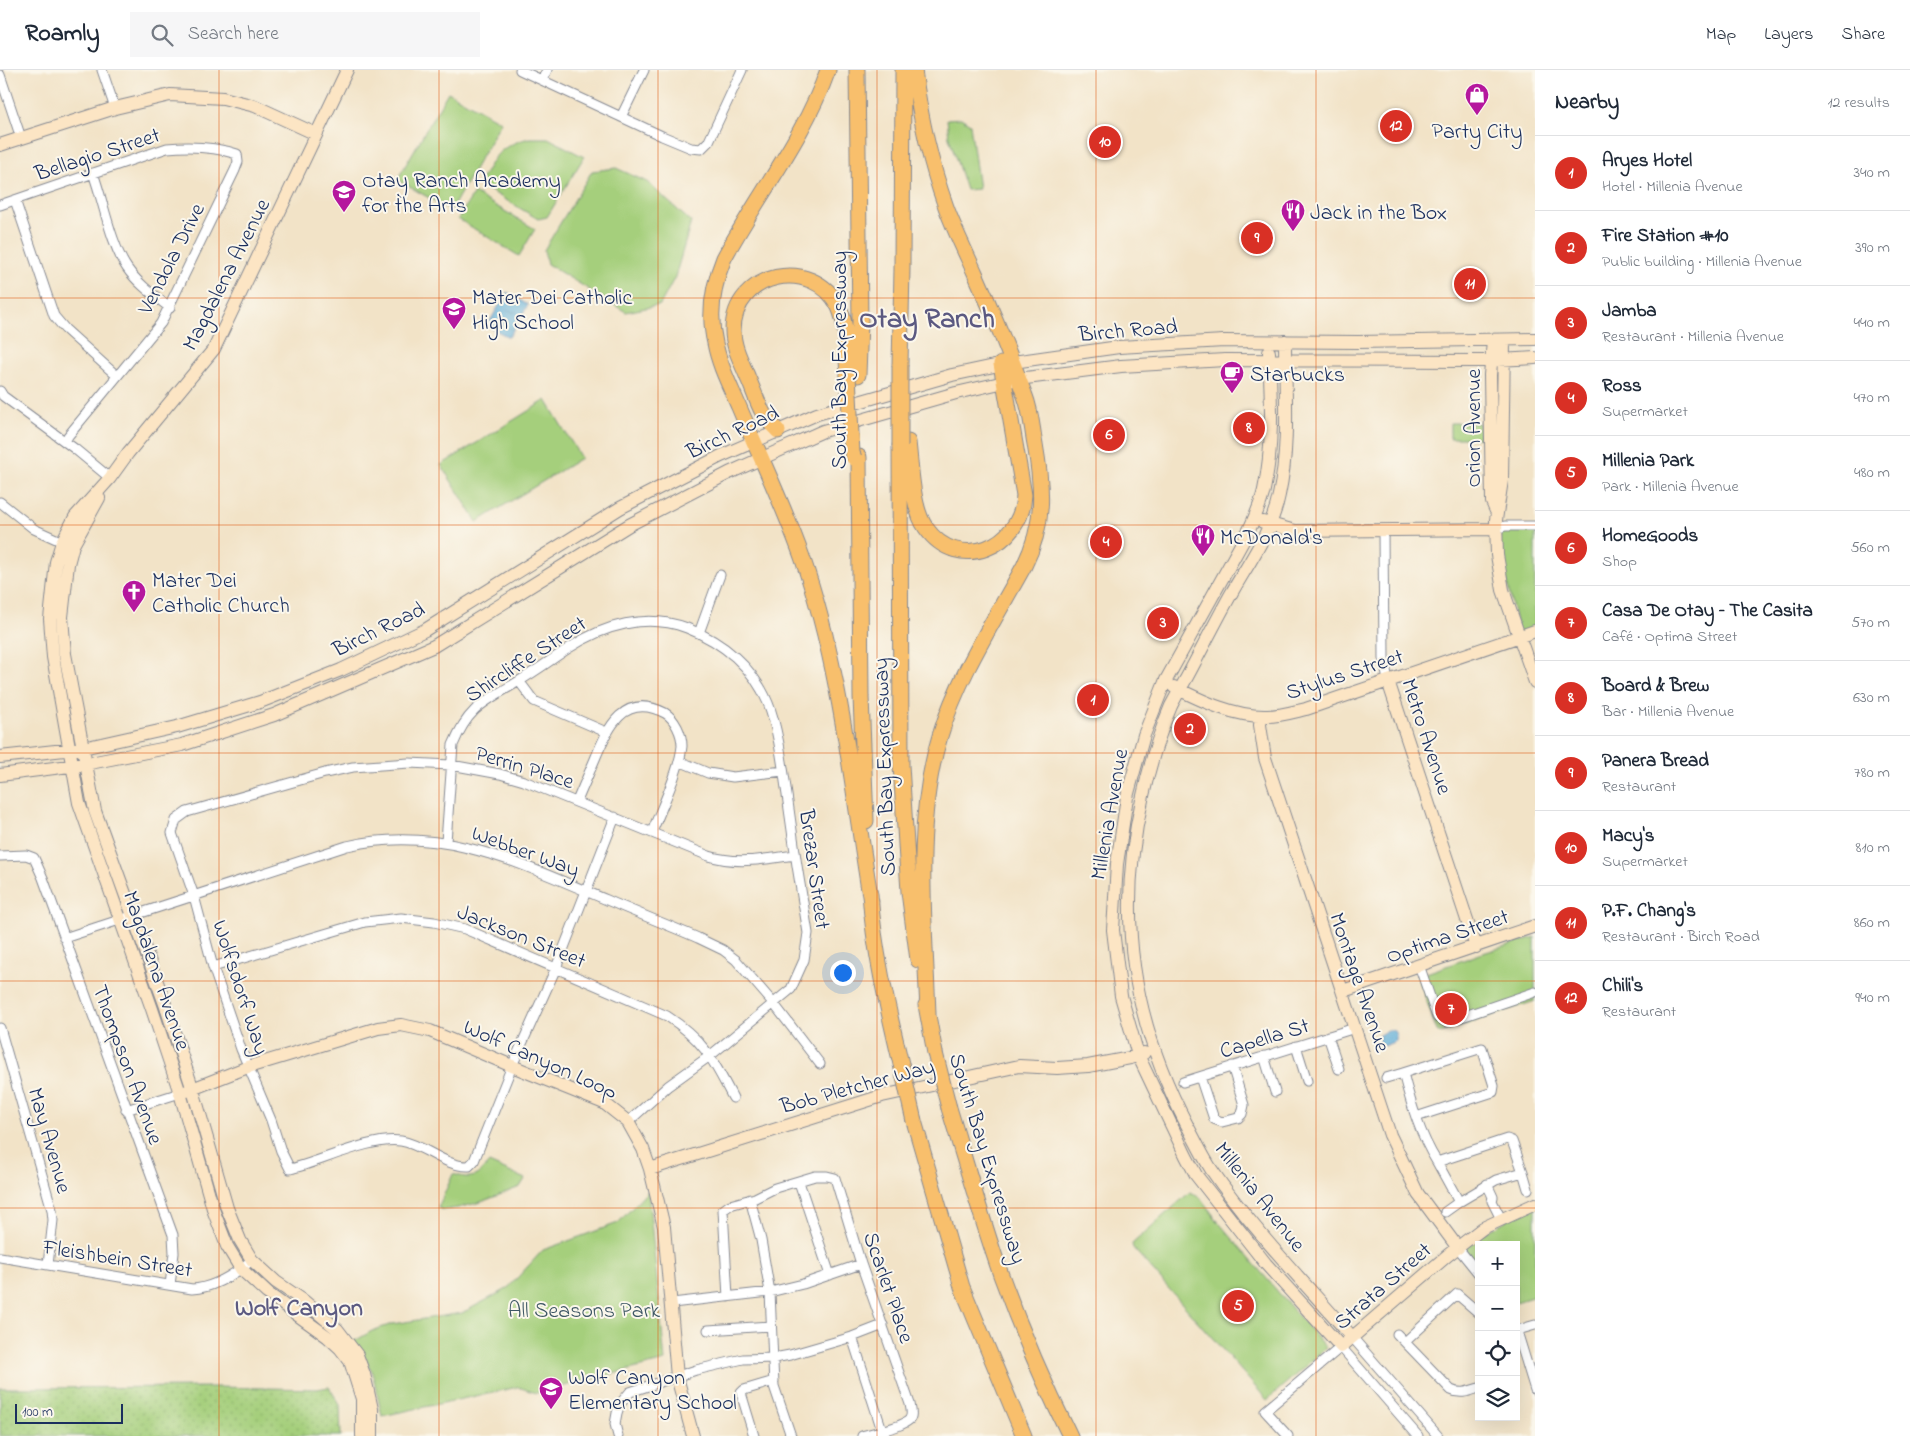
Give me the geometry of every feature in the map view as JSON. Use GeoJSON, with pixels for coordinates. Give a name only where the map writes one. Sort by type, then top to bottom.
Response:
{"type":"FeatureCollection","features":[{"type":"Feature","properties":{"kind":"highway"},"geometry":{"type":"LineString","coordinates":[[828,70],[803,127],[724,258],[715,286],[712,316],[717,352],[753,441],[794,534],[824,629],[839,700],[871,902]]}},
{"type":"Feature","properties":{"kind":"highway","name":"South Bay Expressway"},"geometry":{"type":"LineString","coordinates":[[856,70],[860,322],[853,375],[852,453],[857,458],[859,473],[862,697],[871,902],[885,990],[914,1121],[962,1287],[1024,1436]]}},
{"type":"Feature","properties":{"kind":"highway","name":"South Bay Expressway"},"geometry":{"type":"LineString","coordinates":[[902,70],[900,368],[904,444],[900,732],[902,797],[912,916],[935,1053],[949,1108],[1011,1302],[1034,1360],[1070,1436]]}},
{"type":"Feature","properties":{"kind":"highway"},"geometry":{"type":"LineString","coordinates":[[904,444],[917,510],[922,522],[930,533],[945,545],[962,551],[981,550],[998,543],[1016,525],[1024,502],[1011,381],[1007,363],[939,188],[923,129],[914,70]]}},
{"type":"Feature","properties":{"kind":"highway"},"geometry":{"type":"LineString","coordinates":[[778,431],[764,415],[734,342],[734,325],[737,312],[746,295],[755,286],[773,278],[792,276],[811,280],[828,292],[839,308],[843,320],[853,375]]}},
{"type":"Feature","properties":{"kind":"highway"},"geometry":{"type":"LineString","coordinates":[[928,1014],[923,868],[926,804],[935,753],[945,720],[958,688],[1029,557],[1040,516],[1042,494],[1028,407],[1011,381]]}},
{"type":"Feature","properties":{"kind":"street"},"geometry":{"type":"LineString","coordinates":[[102,70],[115,108]]}},
{"type":"Feature","properties":{"kind":"street","name":"Magdalena Avenue"},"geometry":{"type":"LineString","coordinates":[[347,70],[214,349],[128,453],[110,478],[75,517],[68,544],[62,617],[79,765],[165,1004],[193,1090],[227,1208],[240,1240],[252,1260],[276,1282],[304,1301],[337,1329],[357,1355],[364,1374],[370,1403],[372,1436]]}},
{"type":"Feature","properties":{"kind":"street"},"geometry":{"type":"LineString","coordinates":[[520,70],[691,148],[701,149],[709,141],[742,70]]}},
{"type":"Feature","properties":{"kind":"street"},"geometry":{"type":"LineString","coordinates":[[542,80],[547,70]]}},
{"type":"Feature","properties":{"kind":"street"},"geometry":{"type":"LineString","coordinates":[[621,117],[644,70]]}},
{"type":"Feature","properties":{"kind":"street"},"geometry":{"type":"LineString","coordinates":[[0,75],[21,138]]}},
{"type":"Feature","properties":{"kind":"street"},"geometry":{"type":"LineString","coordinates":[[0,145],[115,108],[170,95],[223,98],[255,106],[316,134]]}},
{"type":"Feature","properties":{"kind":"street","name":"Bellagio Street"},"geometry":{"type":"LineString","coordinates":[[0,205],[167,148],[186,146],[237,154]]}},
{"type":"Feature","properties":{"kind":"street","name":"Vendola Drive"},"geometry":{"type":"LineString","coordinates":[[65,442],[161,323],[170,308],[235,170],[238,162],[237,154]]}},
{"type":"Feature","properties":{"kind":"street"},"geometry":{"type":"LineString","coordinates":[[93,173],[118,251],[127,268],[139,282],[170,308]]}},
{"type":"Feature","properties":{"kind":"street"},"geometry":{"type":"LineString","coordinates":[[15,200],[54,316],[65,329],[117,376]]}},
{"type":"Feature","properties":{"kind":"street","name":"Birch Road"},"geometry":{"type":"LineString","coordinates":[[0,757],[76,749],[177,727],[250,705],[358,662],[425,630],[620,508],[721,456],[817,414],[952,375],[1007,363],[1119,347],[1224,341],[1498,341],[1535,339]]}},
{"type":"Feature","properties":{"kind":"street","name":"Millenia Avenue"},"geometry":{"type":"LineString","coordinates":[[1268,341],[1272,411],[1270,450],[1264,491],[1254,519],[1165,682],[1144,735],[1127,797],[1115,882],[1113,930],[1121,996],[1138,1055],[1196,1175],[1266,1264],[1418,1436]]}},
{"type":"Feature","properties":{"kind":"street","name":"Orion Avenue"},"geometry":{"type":"LineString","coordinates":[[1498,341],[1497,360],[1502,480],[1497,514],[1497,555],[1502,585],[1535,682]]}},
{"type":"Feature","properties":{"kind":"street","name":"Millenia Avenue"},"geometry":{"type":"LineString","coordinates":[[1285,342],[1285,454],[1279,497],[1270,524],[1164,722],[1153,755],[1138,820],[1130,883],[1129,922],[1133,964],[1153,1049],[1174,1101],[1209,1166],[1253,1224],[1438,1436]]}},
{"type":"Feature","properties":{"kind":"street","name":"Birch Road"},"geometry":{"type":"LineString","coordinates":[[0,775],[79,765],[182,745],[274,715],[434,646],[630,525],[729,473],[823,431],[956,393],[1011,381],[1121,366],[1225,360],[1497,360],[1535,358]]}},
{"type":"Feature","properties":{"kind":"street"},"geometry":{"type":"LineString","coordinates":[[0,391],[110,478]]}},
{"type":"Feature","properties":{"kind":"street"},"geometry":{"type":"LineString","coordinates":[[0,502],[34,528],[68,544]]}},
{"type":"Feature","properties":{"kind":"street"},"geometry":{"type":"LineString","coordinates":[[1254,519],[1295,531],[1496,529],[1505,526],[1535,526]]}},
{"type":"Feature","properties":{"kind":"street","name":"Metro Avenue"},"geometry":{"type":"LineString","coordinates":[[1383,531],[1384,659],[1388,681],[1476,947]]}},
{"type":"Feature","properties":{"kind":"street"},"geometry":{"type":"LineString","coordinates":[[699,633],[720,575]]}},
{"type":"Feature","properties":{"kind":"street","name":"Shircliffe Street"},"geometry":{"type":"LineString","coordinates":[[446,842],[454,745],[468,717],[490,697],[584,638],[610,627],[640,622],[663,622],[699,633]]}},
{"type":"Feature","properties":{"kind":"street","name":"Stylus Street"},"geometry":{"type":"LineString","coordinates":[[1165,682],[1212,706],[1261,716],[1277,715],[1306,709],[1535,631]]}},
{"type":"Feature","properties":{"kind":"street","name":"Brezar Street"},"geometry":{"type":"LineString","coordinates":[[628,1122],[668,1086],[711,1055],[791,989],[804,960],[808,933],[783,771],[769,705],[751,673],[731,653],[699,633]]}},
{"type":"Feature","properties":{"kind":"street"},"geometry":{"type":"LineString","coordinates":[[518,681],[534,701],[606,732]]}},
{"type":"Feature","properties":{"kind":"street"},"geometry":{"type":"LineString","coordinates":[[577,801],[606,732],[626,710],[643,706],[654,708],[668,715],[681,735],[682,746],[679,762],[652,832]]}},
{"type":"Feature","properties":{"kind":"street","name":"Montage Avenue"},"geometry":{"type":"LineString","coordinates":[[1261,716],[1260,725],[1265,758],[1390,1135],[1418,1194],[1458,1248]]}},
{"type":"Feature","properties":{"kind":"street"},"geometry":{"type":"LineString","coordinates":[[679,762],[708,773],[733,777],[783,771]]}},
{"type":"Feature","properties":{"kind":"street","name":"Perrin Place"},"geometry":{"type":"LineString","coordinates":[[180,817],[186,812],[325,772],[352,767],[409,763],[452,765],[500,774],[577,801],[709,856],[723,860],[745,862],[795,855]]}},
{"type":"Feature","properties":{"kind":"street","name":"Magdalena Avenue"},"geometry":{"type":"LineString","coordinates":[[79,765],[79,803],[152,1009],[180,1094],[214,1212],[227,1246],[241,1269],[267,1293],[328,1337],[350,1361],[362,1399],[362,1436]]}},
{"type":"Feature","properties":{"kind":"street","name":"Wolfsdorf Way"},"geometry":{"type":"LineString","coordinates":[[180,817],[176,820],[172,832],[194,896],[214,967],[248,1067],[271,1120],[281,1151],[290,1168],[381,1140],[400,1140],[422,1147],[458,1166],[468,1166],[474,1161],[512,1066]]}},
{"type":"Feature","properties":{"kind":"street"},"geometry":{"type":"LineString","coordinates":[[512,1066],[556,968],[615,818]]}},
{"type":"Feature","properties":{"kind":"street","name":"Webber Way"},"geometry":{"type":"LineString","coordinates":[[64,938],[360,844],[410,841],[446,842],[495,854],[723,950],[736,960],[774,1004],[820,1064]]}},
{"type":"Feature","properties":{"kind":"street","name":"Thompson Avenue"},"geometry":{"type":"LineString","coordinates":[[0,856],[26,855],[34,858],[173,1235],[174,1254],[170,1285]]}},
{"type":"Feature","properties":{"kind":"street"},"geometry":{"type":"LineString","coordinates":[[1115,882],[1130,883]]}},
{"type":"Feature","properties":{"kind":"street","name":"Jackson Street"},"geometry":{"type":"LineString","coordinates":[[214,967],[365,922],[401,918],[456,926],[667,1016],[692,1034],[711,1055],[734,1098]]}},
{"type":"Feature","properties":{"kind":"street","name":"Optima Street"},"geometry":{"type":"LineString","coordinates":[[1343,990],[1534,930]]}},
{"type":"Feature","properties":{"kind":"street"},"geometry":{"type":"LineString","coordinates":[[1419,966],[1437,1017],[1447,1022],[1535,992]]}},
{"type":"Feature","properties":{"kind":"street","name":"Wolf Canyon Loop"},"geometry":{"type":"LineString","coordinates":[[126,1110],[193,1090],[248,1067],[378,1028],[401,1026],[430,1031],[604,1103],[628,1122],[643,1148],[650,1169],[664,1227],[677,1377],[693,1436]]}},
{"type":"Feature","properties":{"kind":"street","name":"May Avenue"},"geometry":{"type":"LineString","coordinates":[[0,1028],[3,1051],[52,1210],[53,1220],[48,1265]]}},
{"type":"Feature","properties":{"kind":"street","name":"Capella St"},"geometry":{"type":"LineString","coordinates":[[1183,1082],[1355,1028]]}},
{"type":"Feature","properties":{"kind":"street"},"geometry":{"type":"LineString","coordinates":[[1328,1036],[1339,1069]]}},
{"type":"Feature","properties":{"kind":"street"},"geometry":{"type":"LineString","coordinates":[[1296,1046],[1307,1081]]}},
{"type":"Feature","properties":{"kind":"street"},"geometry":{"type":"LineString","coordinates":[[1386,1078],[1482,1048],[1494,1086],[1493,1092],[1416,1117]]}},
{"type":"Feature","properties":{"kind":"street","name":"Bob Pletcher Way"},"geometry":{"type":"LineString","coordinates":[[650,1169],[889,1094],[1019,1066],[1057,1068],[1088,1066],[1138,1055],[1153,1049]]}},
{"type":"Feature","properties":{"kind":"street"},"geometry":{"type":"LineString","coordinates":[[1264,1056],[1275,1092]]}},
{"type":"Feature","properties":{"kind":"street"},"geometry":{"type":"LineString","coordinates":[[1200,1077],[1214,1118],[1221,1122],[1231,1120],[1240,1116],[1244,1108],[1232,1066]]}},
{"type":"Feature","properties":{"kind":"street"},"geometry":{"type":"LineString","coordinates":[[1403,1073],[1424,1140],[1460,1202]]}},
{"type":"Feature","properties":{"kind":"street"},"geometry":{"type":"LineString","coordinates":[[1437,1162],[1507,1139],[1512,1141],[1528,1189]]}},
{"type":"Feature","properties":{"kind":"street"},"geometry":{"type":"LineString","coordinates":[[1196,1175],[1209,1166]]}},
{"type":"Feature","properties":{"kind":"street"},"geometry":{"type":"LineString","coordinates":[[1445,1212],[1487,1184],[1523,1172]]}},
{"type":"Feature","properties":{"kind":"street","name":"Scarlet Place"},"geometry":{"type":"LineString","coordinates":[[728,1297],[723,1210],[730,1205],[775,1188],[815,1176],[835,1178],[912,1414],[909,1420],[902,1424],[862,1436]]}},
{"type":"Feature","properties":{"kind":"street"},"geometry":{"type":"LineString","coordinates":[[799,1182],[830,1276]]}},
{"type":"Feature","properties":{"kind":"street"},"geometry":{"type":"LineString","coordinates":[[1487,1184],[1493,1197],[1492,1201],[1504,1218]]}},
{"type":"Feature","properties":{"kind":"street"},"geometry":{"type":"LineString","coordinates":[[750,1199],[761,1240],[770,1292],[774,1380],[791,1436]]}},
{"type":"Feature","properties":{"kind":"street","name":"Strata Street"},"geometry":{"type":"LineString","coordinates":[[1288,1436],[1265,1410],[1483,1228],[1535,1204]]}},
{"type":"Feature","properties":{"kind":"street"},"geometry":{"type":"LineString","coordinates":[[1458,1248],[1475,1269]]}},
{"type":"Feature","properties":{"kind":"street","name":"Fleishbein Street"},"geometry":{"type":"LineString","coordinates":[[0,1257],[170,1285],[201,1288],[218,1282],[241,1269],[252,1260]]}},
{"type":"Feature","properties":{"kind":"street"},"geometry":{"type":"LineString","coordinates":[[672,1303],[770,1292],[830,1276],[862,1264]]}},
{"type":"Feature","properties":{"kind":"street"},"geometry":{"type":"LineString","coordinates":[[1405,1342],[1457,1294],[1475,1310]]}},
{"type":"Feature","properties":{"kind":"street"},"geometry":{"type":"LineString","coordinates":[[618,1436],[615,1424],[620,1404],[630,1392],[743,1359],[774,1358],[790,1355],[852,1337],[883,1325]]}},
{"type":"Feature","properties":{"kind":"street"},"geometry":{"type":"LineString","coordinates":[[1520,1328],[1535,1325]]}},
{"type":"Feature","properties":{"kind":"street"},"geometry":{"type":"LineString","coordinates":[[708,1330],[771,1326]]}},
{"type":"Feature","properties":{"kind":"street"},"geometry":{"type":"LineString","coordinates":[[1518,1331],[1535,1390]]}},
{"type":"Feature","properties":{"kind":"street"},"geometry":{"type":"LineString","coordinates":[[1397,1334],[1451,1390],[1463,1393],[1475,1389]]}},
{"type":"Feature","properties":{"kind":"street"},"geometry":{"type":"LineString","coordinates":[[852,1337],[882,1430]]}},
{"type":"Feature","properties":{"kind":"street"},"geometry":{"type":"LineString","coordinates":[[754,1436],[741,1393],[744,1390],[774,1380]]}},
{"type":"Feature","properties":{"kind":"green space"},"geometry":{"type":"Polygon","coordinates":[[[448,92],[501,122],[451,210],[397,180],[448,92]]]}},
{"type":"Feature","properties":{"kind":"green space"},"geometry":{"type":"Polygon","coordinates":[[[961,118],[970,124],[979,189],[966,190],[949,137],[947,119],[961,118]]]}},
{"type":"Feature","properties":{"kind":"green space"},"geometry":{"type":"Polygon","coordinates":[[[529,138],[548,138],[584,157],[547,217],[538,219],[479,184],[493,160],[503,149],[518,141],[529,138]]]}},
{"type":"Feature","properties":{"kind":"green space"},"geometry":{"type":"Polygon","coordinates":[[[616,168],[647,182],[691,222],[675,277],[660,305],[626,312],[547,264],[544,250],[592,171],[616,168]]]}},
{"type":"Feature","properties":{"kind":"green space"},"geometry":{"type":"Polygon","coordinates":[[[474,193],[535,229],[519,256],[458,219],[474,193]]]}},
{"type":"Feature","properties":{"kind":"green space"},"geometry":{"type":"Polygon","coordinates":[[[546,400],[581,458],[477,522],[441,465],[546,400]]]}},
{"type":"Feature","properties":{"kind":"green space"},"geometry":{"type":"Polygon","coordinates":[[[1450,423],[1479,423],[1480,438],[1450,438],[1450,423]]]}},
{"type":"Feature","properties":{"kind":"green space"},"geometry":{"type":"Polygon","coordinates":[[[1505,526],[1535,529],[1535,631],[1519,636],[1497,538],[1505,526]]]}},
{"type":"Feature","properties":{"kind":"green space"},"geometry":{"type":"Polygon","coordinates":[[[1535,937],[1535,1001],[1440,1033],[1437,1031],[1418,976],[1535,937]]]}},
{"type":"Feature","properties":{"kind":"green space"},"geometry":{"type":"Polygon","coordinates":[[[489,1163],[525,1179],[520,1187],[481,1202],[444,1210],[438,1208],[453,1174],[465,1177],[477,1175],[489,1163]]]}},
{"type":"Feature","properties":{"kind":"green space","name":"All Seasons Park"},"geometry":{"type":"Polygon","coordinates":[[[648,1191],[665,1361],[536,1393],[518,1387],[382,1416],[372,1371],[353,1342],[372,1331],[392,1324],[462,1313],[507,1289],[543,1250],[618,1223],[648,1191]]]}},
{"type":"Feature","properties":{"kind":"green space"},"geometry":{"type":"Polygon","coordinates":[[[1190,1192],[1199,1196],[1220,1224],[1326,1348],[1267,1400],[1133,1248],[1132,1244],[1190,1192]]]}},
{"type":"Feature","properties":{"kind":"green space"},"geometry":{"type":"Polygon","coordinates":[[[1535,1204],[1535,1296],[1520,1301],[1520,1241],[1475,1241],[1475,1269],[1458,1248],[1535,1204]]]}},
{"type":"Feature","properties":{"kind":"green space"},"geometry":{"type":"Polygon","coordinates":[[[216,1387],[317,1389],[329,1387],[340,1405],[341,1436],[0,1436],[0,1388],[216,1387]]]}},
{"type":"Feature","properties":{"kind":"water"},"geometry":{"type":"Polygon","coordinates":[[[507,292],[528,305],[509,337],[487,326],[507,292]]]}},
{"type":"Feature","properties":{"kind":"water"},"geometry":{"type":"Polygon","coordinates":[[[1388,1030],[1393,1030],[1396,1034],[1396,1041],[1384,1046],[1379,1043],[1379,1035],[1388,1030]]]}},
{"type":"Feature","properties":{"kind":"place","name":"Party City"},"geometry":{"type":"Point","coordinates":[1477,116]}},
{"type":"Feature","properties":{"kind":"place","name":"Chili's"},"geometry":{"type":"Point","coordinates":[1396,126]}},
{"type":"Feature","properties":{"kind":"place","name":"Macy's"},"geometry":{"type":"Point","coordinates":[1105,142]}},
{"type":"Feature","properties":{"kind":"place","name":"Otay Ranch Academy for the Arts"},"geometry":{"type":"Point","coordinates":[344,213]}},
{"type":"Feature","properties":{"kind":"place","name":"Jack in the Box"},"geometry":{"type":"Point","coordinates":[1293,232]}},
{"type":"Feature","properties":{"kind":"place","name":"Panera Bread"},"geometry":{"type":"Point","coordinates":[1257,238]}},
{"type":"Feature","properties":{"kind":"place","name":"P.F. Chang's"},"geometry":{"type":"Point","coordinates":[1470,284]}},
{"type":"Feature","properties":{"kind":"place","name":"Mater Dei Catholic High School"},"geometry":{"type":"Point","coordinates":[454,330]}},
{"type":"Feature","properties":{"kind":"place","name":"Starbucks"},"geometry":{"type":"Point","coordinates":[1232,394]}},
{"type":"Feature","properties":{"kind":"place","name":"Board & Brew"},"geometry":{"type":"Point","coordinates":[1249,428]}},
{"type":"Feature","properties":{"kind":"place","name":"HomeGoods"},"geometry":{"type":"Point","coordinates":[1109,435]}},
{"type":"Feature","properties":{"kind":"place","name":"Ross"},"geometry":{"type":"Point","coordinates":[1106,542]}},
{"type":"Feature","properties":{"kind":"place","name":"McDonald's"},"geometry":{"type":"Point","coordinates":[1203,557]}},
{"type":"Feature","properties":{"kind":"place","name":"Mater Dei Catholic Church"},"geometry":{"type":"Point","coordinates":[134,613]}},
{"type":"Feature","properties":{"kind":"place","name":"Jamba"},"geometry":{"type":"Point","coordinates":[1163,623]}},
{"type":"Feature","properties":{"kind":"place","name":"Aryes Hotel"},"geometry":{"type":"Point","coordinates":[1093,700]}},
{"type":"Feature","properties":{"kind":"place","name":"Fire Station #10"},"geometry":{"type":"Point","coordinates":[1190,729]}},
{"type":"Feature","properties":{"kind":"place","name":"Casa De Otay – The Casita"},"geometry":{"type":"Point","coordinates":[1451,1009]}},
{"type":"Feature","properties":{"kind":"place","name":"Millenia Park"},"geometry":{"type":"Point","coordinates":[1238,1306]}},
{"type":"Feature","properties":{"kind":"place","name":"Wolf Canyon Elementary School"},"geometry":{"type":"Point","coordinates":[551,1410]}},
{"type":"Feature","properties":{"kind":"district","name":"Otay Ranch"},"geometry":{"type":"Point","coordinates":[927,317]}},
{"type":"Feature","properties":{"kind":"district","name":"Wolf Canyon"},"geometry":{"type":"Point","coordinates":[299,1307]}}]}
